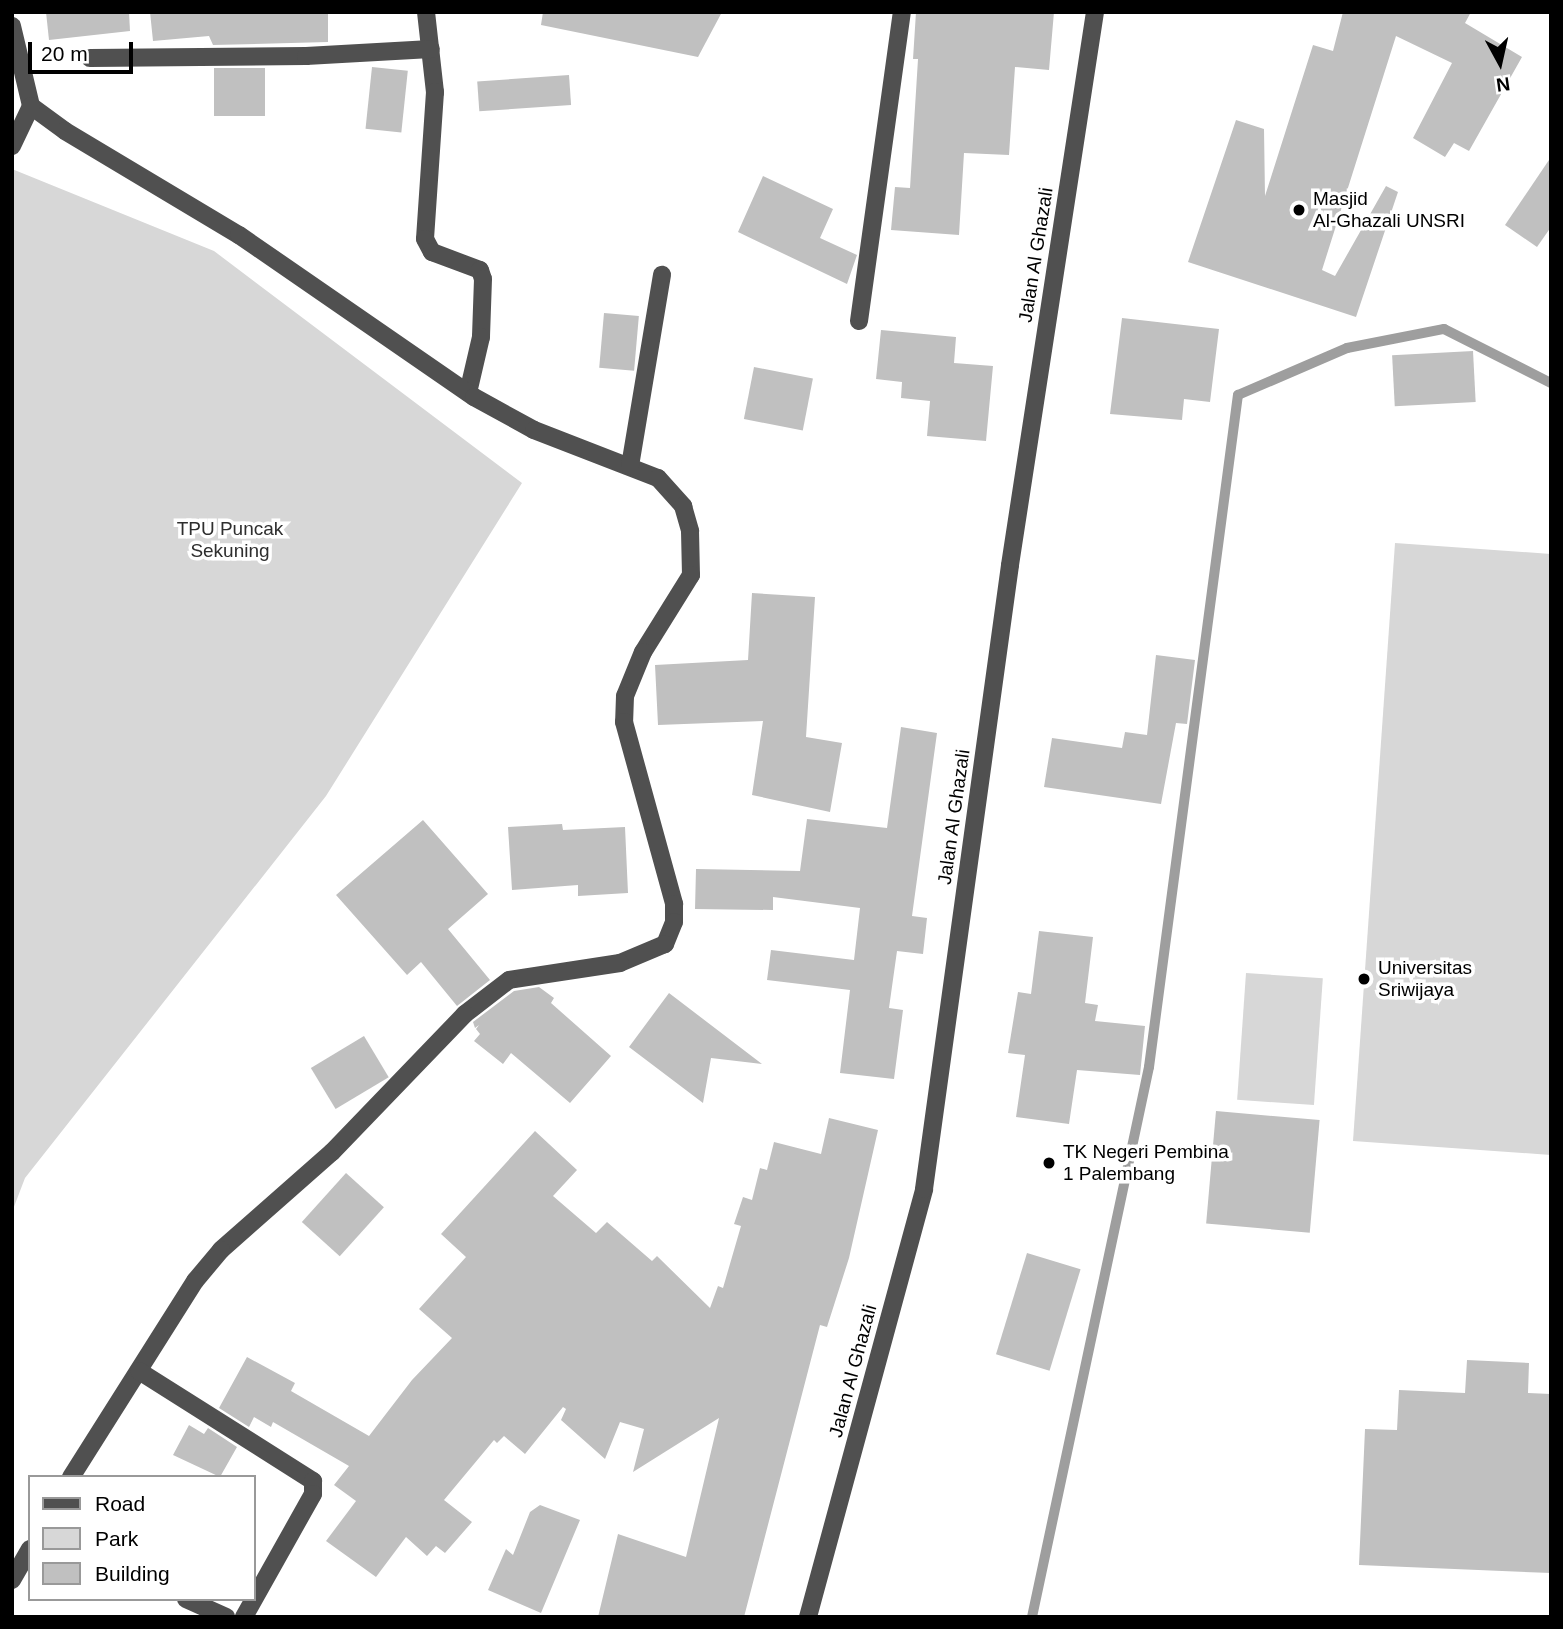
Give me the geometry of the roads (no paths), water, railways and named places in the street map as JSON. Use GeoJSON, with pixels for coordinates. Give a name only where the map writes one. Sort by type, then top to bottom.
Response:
{"type":"FeatureCollection","features":[{"type":"Feature","properties":{"kind":"street"},"geometry":{"type":"LineString","coordinates":[[426,12],[435,92],[425,239],[438,256],[480,270],[484,279],[481,337],[468,393]]}},
{"type":"Feature","properties":{"kind":"street"},"geometry":{"type":"LineString","coordinates":[[859,321],[901,12]]}},
{"type":"Feature","properties":{"kind":"street","name":"Jalan Al Ghazali"},"geometry":{"type":"LineString","coordinates":[[808,1617],[924,1189],[1010,565],[1095,12]]}},
{"type":"Feature","properties":{"kind":"street"},"geometry":{"type":"LineString","coordinates":[[12,26],[32,106],[12,146]]}},
{"type":"Feature","properties":{"kind":"street"},"geometry":{"type":"LineString","coordinates":[[90,58],[314,56],[431,49]]}},
{"type":"Feature","properties":{"kind":"street"},"geometry":{"type":"LineString","coordinates":[[32,106],[114,161],[239,235],[468,393],[534,430],[630,466],[671,489],[683,506],[690,531],[691,576],[643,652],[625,696],[624,722],[674,904],[674,922],[665,944],[620,963],[547,971],[509,980],[465,1014],[332,1152],[221,1250],[195,1281],[72,1475]]}},
{"type":"Feature","properties":{"kind":"street"},"geometry":{"type":"LineString","coordinates":[[630,466],[662,275]]}},
{"type":"Feature","properties":{"kind":"street"},"geometry":{"type":"LineString","coordinates":[[139,1371],[313,1481],[313,1494],[256,1596]]}},
{"type":"Feature","properties":{"kind":"street"},"geometry":{"type":"LineString","coordinates":[[12,1580],[28,1552]]}},
{"type":"Feature","properties":{"kind":"street"},"geometry":{"type":"LineString","coordinates":[[190,1601],[226,1617]]}},
{"type":"Feature","properties":{"kind":"street"},"geometry":{"type":"LineString","coordinates":[[244,1617],[253,1601]]}},
{"type":"Feature","properties":{"kind":"waterway"},"geometry":{"type":"LineString","coordinates":[[1032,1617],[1149,1067],[1238,395],[1347,348],[1444,329],[1551,383]]}},
{"type":"Feature","properties":{"kind":"place","name":"Masjid Al-Ghazali UNSRI"},"geometry":{"type":"Point","coordinates":[1299,210]}},
{"type":"Feature","properties":{"kind":"place","name":"Universitas Sriwijaya"},"geometry":{"type":"Point","coordinates":[1364,979]}},
{"type":"Feature","properties":{"kind":"place","name":"TK Negeri Pembina 1 Palembang"},"geometry":{"type":"Point","coordinates":[1049,1163]}},
{"type":"Feature","properties":{"kind":"park label","name":"TPU Puncak Sekuning"},"geometry":{"type":"Point","coordinates":[230,540]}}]}
